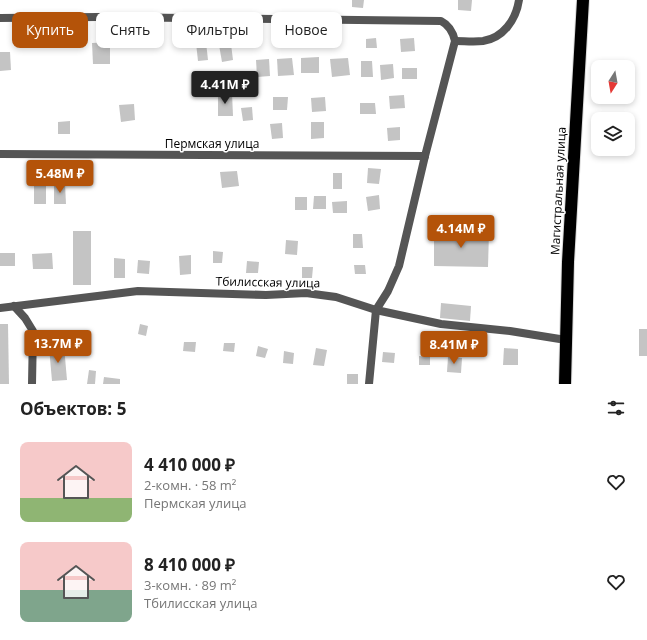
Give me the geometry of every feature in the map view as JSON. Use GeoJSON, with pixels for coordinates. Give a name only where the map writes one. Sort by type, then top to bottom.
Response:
{"type":"FeatureCollection","features":[{"type":"Feature","properties":{"kind":"highway","name":"Магистральная улица"},"geometry":{"type":"LineString","coordinates":[[565,384],[568,262],[583,0]]}},
{"type":"Feature","properties":{"kind":"street"},"geometry":{"type":"LineString","coordinates":[[455,41],[483,41],[502,34],[513,20],[518,0]]}},
{"type":"Feature","properties":{"kind":"street"},"geometry":{"type":"LineString","coordinates":[[0,18],[97,17],[441,21],[446,23],[455,41],[425,156],[399,266],[388,291],[376,310],[369,384]]}},
{"type":"Feature","properties":{"kind":"street","name":"Пермская улица"},"geometry":{"type":"LineString","coordinates":[[0,154],[425,156]]}},
{"type":"Feature","properties":{"kind":"street","name":"Тбилисская улица"},"geometry":{"type":"LineString","coordinates":[[0,308],[138,290],[266,295],[306,293],[336,297],[376,310],[441,324],[510,331],[566,340]]}},
{"type":"Feature","properties":{"kind":"street"},"geometry":{"type":"LineString","coordinates":[[14,306],[25,318],[33,332],[32,384]]}},
{"type":"Feature","properties":{"kind":"building"},"geometry":{"type":"Polygon","coordinates":[[[352,0],[364,0],[363,8],[352,7],[352,0]]]}},
{"type":"Feature","properties":{"kind":"building"},"geometry":{"type":"Polygon","coordinates":[[[458,0],[472,0],[471,11],[458,10],[458,0]]]}},
{"type":"Feature","properties":{"kind":"building"},"geometry":{"type":"Polygon","coordinates":[[[376,38],[377,48],[366,48],[366,39],[376,38]]]}},
{"type":"Feature","properties":{"kind":"building"},"geometry":{"type":"Polygon","coordinates":[[[414,38],[415,51],[401,52],[400,39],[414,38]]]}},
{"type":"Feature","properties":{"kind":"building"},"geometry":{"type":"Polygon","coordinates":[[[92,43],[96,43],[96,48],[110,48],[110,64],[93,64],[92,43]]]}},
{"type":"Feature","properties":{"kind":"building"},"geometry":{"type":"Polygon","coordinates":[[[197,48],[207,48],[208,60],[198,61],[197,48]]]}},
{"type":"Feature","properties":{"kind":"building"},"geometry":{"type":"Polygon","coordinates":[[[220,48],[232,48],[233,60],[222,62],[220,48]]]}},
{"type":"Feature","properties":{"kind":"building"},"geometry":{"type":"Polygon","coordinates":[[[0,52],[10,52],[11,70],[0,71],[0,52]]]}},
{"type":"Feature","properties":{"kind":"building"},"geometry":{"type":"Polygon","coordinates":[[[319,57],[319,73],[301,73],[301,58],[319,57]]]}},
{"type":"Feature","properties":{"kind":"building"},"geometry":{"type":"Polygon","coordinates":[[[292,58],[294,75],[278,76],[277,59],[292,58]]]}},
{"type":"Feature","properties":{"kind":"building"},"geometry":{"type":"Polygon","coordinates":[[[348,58],[350,75],[332,77],[330,59],[348,58]]]}},
{"type":"Feature","properties":{"kind":"building"},"geometry":{"type":"Polygon","coordinates":[[[269,59],[270,76],[257,77],[256,60],[269,59]]]}},
{"type":"Feature","properties":{"kind":"building"},"geometry":{"type":"Polygon","coordinates":[[[361,61],[372,61],[373,77],[361,77],[361,61]]]}},
{"type":"Feature","properties":{"kind":"building"},"geometry":{"type":"Polygon","coordinates":[[[393,64],[394,78],[381,80],[380,65],[393,64]]]}},
{"type":"Feature","properties":{"kind":"building"},"geometry":{"type":"Polygon","coordinates":[[[402,68],[417,68],[417,79],[402,79],[402,68]]]}},
{"type":"Feature","properties":{"kind":"building"},"geometry":{"type":"Polygon","coordinates":[[[218,93],[232,93],[233,116],[218,116],[218,93]]]}},
{"type":"Feature","properties":{"kind":"building"},"geometry":{"type":"Polygon","coordinates":[[[404,95],[405,108],[390,109],[389,96],[404,95]]]}},
{"type":"Feature","properties":{"kind":"building"},"geometry":{"type":"Polygon","coordinates":[[[273,97],[288,97],[287,110],[273,110],[273,97]]]}},
{"type":"Feature","properties":{"kind":"building"},"geometry":{"type":"Polygon","coordinates":[[[325,97],[326,111],[312,112],[311,98],[325,97]]]}},
{"type":"Feature","properties":{"kind":"building"},"geometry":{"type":"Polygon","coordinates":[[[360,103],[375,103],[376,114],[360,114],[360,103]]]}},
{"type":"Feature","properties":{"kind":"building"},"geometry":{"type":"Polygon","coordinates":[[[134,104],[135,120],[121,122],[119,105],[134,104]]]}},
{"type":"Feature","properties":{"kind":"building"},"geometry":{"type":"Polygon","coordinates":[[[252,107],[253,120],[243,121],[241,108],[252,107]]]}},
{"type":"Feature","properties":{"kind":"building"},"geometry":{"type":"Polygon","coordinates":[[[70,121],[70,134],[58,134],[58,122],[70,121]]]}},
{"type":"Feature","properties":{"kind":"building"},"geometry":{"type":"Polygon","coordinates":[[[311,122],[324,122],[324,138],[311,139],[311,122]]]}},
{"type":"Feature","properties":{"kind":"building"},"geometry":{"type":"Polygon","coordinates":[[[282,123],[283,138],[272,139],[270,124],[282,123]]]}},
{"type":"Feature","properties":{"kind":"building"},"geometry":{"type":"Polygon","coordinates":[[[400,127],[400,140],[388,141],[387,128],[400,127]]]}},
{"type":"Feature","properties":{"kind":"building"},"geometry":{"type":"Polygon","coordinates":[[[368,168],[381,169],[379,184],[367,183],[368,168]]]}},
{"type":"Feature","properties":{"kind":"building"},"geometry":{"type":"Polygon","coordinates":[[[237,171],[239,186],[222,188],[220,172],[237,171]]]}},
{"type":"Feature","properties":{"kind":"building"},"geometry":{"type":"Polygon","coordinates":[[[333,173],[342,173],[342,189],[333,189],[333,173]]]}},
{"type":"Feature","properties":{"kind":"building"},"geometry":{"type":"Polygon","coordinates":[[[54,184],[65,184],[66,204],[54,204],[54,184]]]}},
{"type":"Feature","properties":{"kind":"building"},"geometry":{"type":"Polygon","coordinates":[[[34,185],[46,185],[46,204],[34,204],[34,185]]]}},
{"type":"Feature","properties":{"kind":"building"},"geometry":{"type":"Polygon","coordinates":[[[379,195],[380,209],[368,211],[366,197],[379,195]]]}},
{"type":"Feature","properties":{"kind":"building"},"geometry":{"type":"Polygon","coordinates":[[[314,196],[326,196],[326,209],[313,209],[314,196]]]}},
{"type":"Feature","properties":{"kind":"building"},"geometry":{"type":"Polygon","coordinates":[[[295,197],[307,197],[307,210],[295,210],[295,197]]]}},
{"type":"Feature","properties":{"kind":"building"},"geometry":{"type":"Polygon","coordinates":[[[347,201],[347,213],[333,213],[332,202],[347,201]]]}},
{"type":"Feature","properties":{"kind":"building"},"geometry":{"type":"Polygon","coordinates":[[[73,231],[91,231],[91,285],[73,285],[73,231]]]}},
{"type":"Feature","properties":{"kind":"building"},"geometry":{"type":"Polygon","coordinates":[[[434,231],[489,232],[488,267],[434,266],[434,231]]]}},
{"type":"Feature","properties":{"kind":"building"},"geometry":{"type":"Polygon","coordinates":[[[353,234],[362,234],[363,248],[353,248],[353,234]]]}},
{"type":"Feature","properties":{"kind":"building"},"geometry":{"type":"Polygon","coordinates":[[[286,240],[298,241],[297,255],[285,254],[286,240]]]}},
{"type":"Feature","properties":{"kind":"building"},"geometry":{"type":"Polygon","coordinates":[[[213,251],[223,252],[222,263],[213,263],[213,251]]]}},
{"type":"Feature","properties":{"kind":"building"},"geometry":{"type":"Polygon","coordinates":[[[0,253],[15,253],[15,266],[0,266],[0,253]]]}},
{"type":"Feature","properties":{"kind":"building"},"geometry":{"type":"Polygon","coordinates":[[[52,253],[53,269],[33,269],[32,254],[52,253]]]}},
{"type":"Feature","properties":{"kind":"building"},"geometry":{"type":"Polygon","coordinates":[[[191,255],[191,274],[180,275],[179,256],[191,255]]]}},
{"type":"Feature","properties":{"kind":"building"},"geometry":{"type":"Polygon","coordinates":[[[114,258],[125,259],[125,278],[114,278],[114,258]]]}},
{"type":"Feature","properties":{"kind":"building"},"geometry":{"type":"Polygon","coordinates":[[[138,260],[150,261],[149,274],[137,273],[138,260]]]}},
{"type":"Feature","properties":{"kind":"building"},"geometry":{"type":"Polygon","coordinates":[[[247,261],[259,262],[258,273],[246,273],[247,261]]]}},
{"type":"Feature","properties":{"kind":"building"},"geometry":{"type":"Polygon","coordinates":[[[354,265],[365,265],[366,274],[355,274],[354,265]]]}},
{"type":"Feature","properties":{"kind":"building"},"geometry":{"type":"Polygon","coordinates":[[[302,267],[313,267],[312,278],[302,278],[302,267]]]}},
{"type":"Feature","properties":{"kind":"building"},"geometry":{"type":"Polygon","coordinates":[[[441,303],[471,306],[470,321],[440,318],[441,303]]]}},
{"type":"Feature","properties":{"kind":"building"},"geometry":{"type":"Polygon","coordinates":[[[0,324],[8,324],[9,384],[0,384],[0,324]]]}},
{"type":"Feature","properties":{"kind":"building"},"geometry":{"type":"Polygon","coordinates":[[[140,324],[148,326],[146,336],[138,334],[140,324]]]}},
{"type":"Feature","properties":{"kind":"building"},"geometry":{"type":"Polygon","coordinates":[[[639,329],[647,329],[647,356],[639,356],[639,329]]]}},
{"type":"Feature","properties":{"kind":"building"},"geometry":{"type":"Polygon","coordinates":[[[184,342],[196,342],[195,352],[183,351],[184,342]]]}},
{"type":"Feature","properties":{"kind":"building"},"geometry":{"type":"Polygon","coordinates":[[[224,343],[235,343],[234,352],[223,351],[224,343]]]}},
{"type":"Feature","properties":{"kind":"building"},"geometry":{"type":"Polygon","coordinates":[[[64,346],[67,380],[52,381],[49,347],[64,346]]]}},
{"type":"Feature","properties":{"kind":"building"},"geometry":{"type":"Polygon","coordinates":[[[258,346],[268,349],[265,358],[256,356],[258,346]]]}},
{"type":"Feature","properties":{"kind":"building"},"geometry":{"type":"Polygon","coordinates":[[[316,348],[327,350],[324,366],[313,365],[316,348]]]}},
{"type":"Feature","properties":{"kind":"building"},"geometry":{"type":"Polygon","coordinates":[[[504,348],[518,349],[518,365],[503,365],[504,348]]]}},
{"type":"Feature","properties":{"kind":"building"},"geometry":{"type":"Polygon","coordinates":[[[284,351],[294,353],[293,364],[283,363],[284,351]]]}},
{"type":"Feature","properties":{"kind":"building"},"geometry":{"type":"Polygon","coordinates":[[[383,352],[395,353],[394,363],[382,362],[383,352]]]}},
{"type":"Feature","properties":{"kind":"building"},"geometry":{"type":"Polygon","coordinates":[[[419,356],[430,357],[430,365],[419,365],[419,356]]]}},
{"type":"Feature","properties":{"kind":"building"},"geometry":{"type":"Polygon","coordinates":[[[448,357],[462,358],[461,373],[447,372],[448,357]]]}},
{"type":"Feature","properties":{"kind":"building"},"geometry":{"type":"Polygon","coordinates":[[[89,370],[96,371],[95,384],[87,384],[89,370]]]}},
{"type":"Feature","properties":{"kind":"building"},"geometry":{"type":"Polygon","coordinates":[[[347,374],[358,374],[358,384],[347,384],[347,374]]]}},
{"type":"Feature","properties":{"kind":"building"},"geometry":{"type":"Polygon","coordinates":[[[104,377],[120,379],[120,384],[103,384],[104,377]]]}}]}
